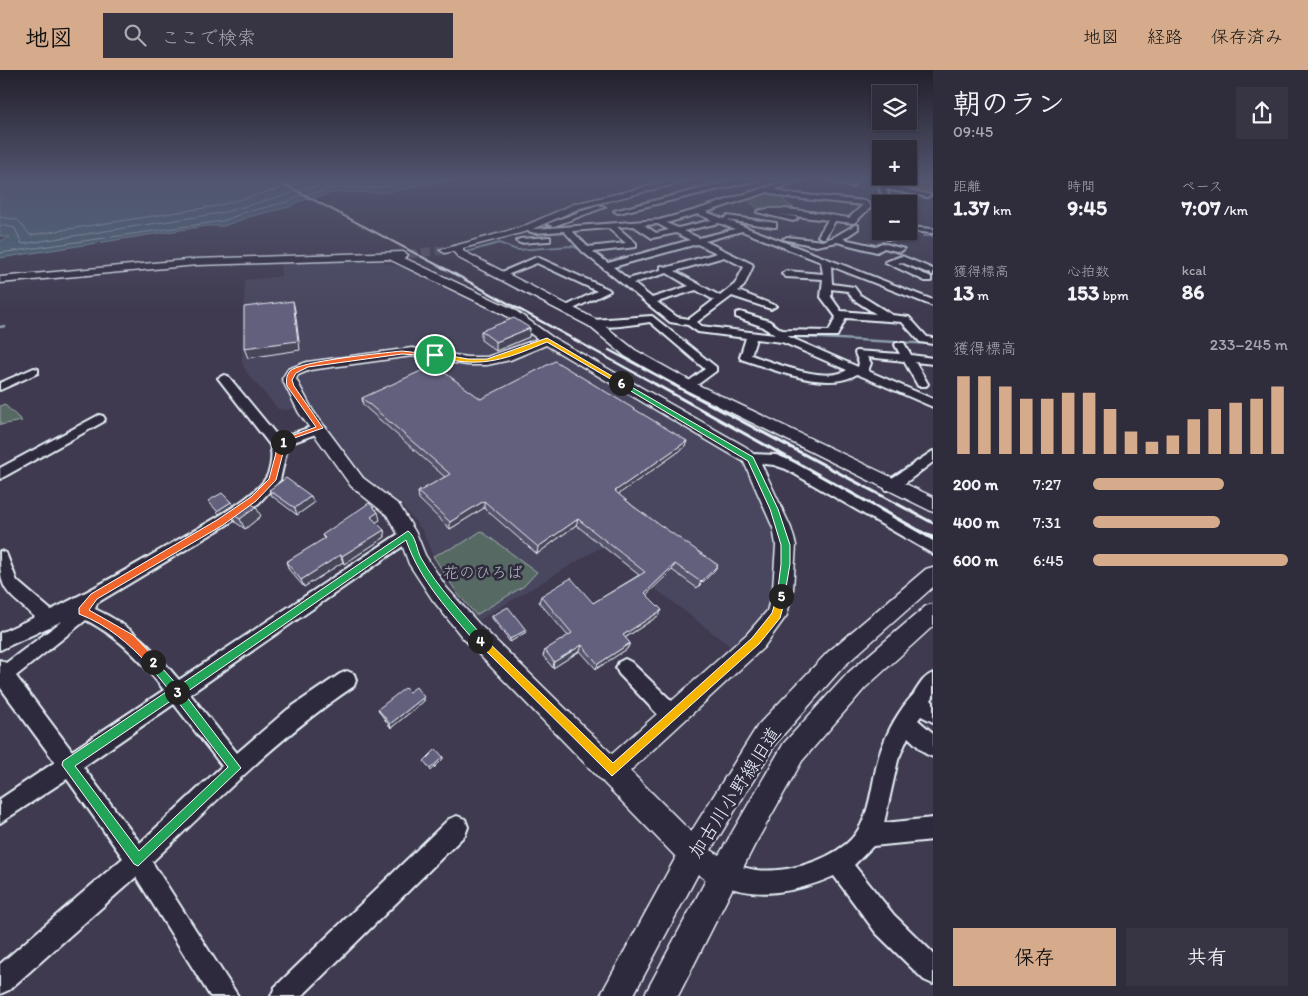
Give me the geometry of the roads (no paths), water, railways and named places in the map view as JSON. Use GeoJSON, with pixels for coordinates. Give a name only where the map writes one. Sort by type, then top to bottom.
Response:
{"type":"FeatureCollection","features":[{"type":"Feature","properties":{"kind":"street"},"geometry":{"type":"LineString","coordinates":[[540,222],[525,229],[451,249],[593,323],[612,329],[652,318],[712,369],[689,386]]}},
{"type":"Feature","properties":{"kind":"street"},"geometry":{"type":"LineString","coordinates":[[551,230],[550,224],[555,222]]}},
{"type":"Feature","properties":{"kind":"street"},"geometry":{"type":"LineString","coordinates":[[634,222],[655,236],[706,222]]}},
{"type":"Feature","properties":{"kind":"street"},"geometry":{"type":"LineString","coordinates":[[525,229],[535,231],[658,222]]}},
{"type":"Feature","properties":{"kind":"street"},"geometry":{"type":"LineString","coordinates":[[659,222],[749,266],[739,286],[720,300],[695,326]]}},
{"type":"Feature","properties":{"kind":"street"},"geometry":{"type":"LineString","coordinates":[[726,222],[787,244],[847,270],[933,303]]}},
{"type":"Feature","properties":{"kind":"street"},"geometry":{"type":"LineString","coordinates":[[759,222],[785,227]]}},
{"type":"Feature","properties":{"kind":"street"},"geometry":{"type":"LineString","coordinates":[[787,244],[785,227],[789,222]]}},
{"type":"Feature","properties":{"kind":"street"},"geometry":{"type":"LineString","coordinates":[[820,233],[829,222]]}},
{"type":"Feature","properties":{"kind":"street"},"geometry":{"type":"LineString","coordinates":[[586,250],[633,245],[610,226]]}},
{"type":"Feature","properties":{"kind":"street"},"geometry":{"type":"LineString","coordinates":[[761,246],[787,244],[824,245],[839,240],[850,228]]}},
{"type":"Feature","properties":{"kind":"street"},"geometry":{"type":"LineString","coordinates":[[566,229],[586,250],[674,320],[695,326],[752,336],[782,336],[833,334],[836,324],[843,314]]}},
{"type":"Feature","properties":{"kind":"street"},"geometry":{"type":"LineString","coordinates":[[606,266],[742,229]]}},
{"type":"Feature","properties":{"kind":"street"},"geometry":{"type":"LineString","coordinates":[[917,231],[932,236]]}},
{"type":"Feature","properties":{"kind":"street"},"geometry":{"type":"LineString","coordinates":[[520,241],[618,233]]}},
{"type":"Feature","properties":{"kind":"street"},"geometry":{"type":"LineString","coordinates":[[860,245],[867,236]]}},
{"type":"Feature","properties":{"kind":"street"},"geometry":{"type":"LineString","coordinates":[[839,240],[877,249],[902,259],[931,276]]}},
{"type":"Feature","properties":{"kind":"street"},"geometry":{"type":"LineString","coordinates":[[877,249],[882,245],[900,249]]}},
{"type":"Feature","properties":{"kind":"street"},"geometry":{"type":"LineString","coordinates":[[0,280],[197,262],[408,254]]}},
{"type":"Feature","properties":{"kind":"street"},"geometry":{"type":"LineString","coordinates":[[627,282],[724,254]]}},
{"type":"Feature","properties":{"kind":"street"},"geometry":{"type":"LineString","coordinates":[[392,256],[508,312],[547,340],[751,459],[776,460],[791,466],[933,548]]}},
{"type":"Feature","properties":{"kind":"street"},"geometry":{"type":"LineString","coordinates":[[643,256],[720,300]]}},
{"type":"Feature","properties":{"kind":"street"},"geometry":{"type":"LineString","coordinates":[[902,259],[889,262],[931,276]]}},
{"type":"Feature","properties":{"kind":"street"},"geometry":{"type":"LineString","coordinates":[[499,275],[537,260],[604,291],[567,310]]}},
{"type":"Feature","properties":{"kind":"street"},"geometry":{"type":"LineString","coordinates":[[825,261],[828,272],[826,297],[838,314],[905,319],[924,340],[933,341]]}},
{"type":"Feature","properties":{"kind":"street"},"geometry":{"type":"LineString","coordinates":[[847,270],[879,270]]}},
{"type":"Feature","properties":{"kind":"street"},"geometry":{"type":"LineString","coordinates":[[786,274],[826,281],[851,289],[856,297],[890,319]]}},
{"type":"Feature","properties":{"kind":"street"},"geometry":{"type":"LineString","coordinates":[[916,286],[931,276]]}},
{"type":"Feature","properties":{"kind":"street"},"geometry":{"type":"LineString","coordinates":[[651,301],[696,287]]}},
{"type":"Feature","properties":{"kind":"street"},"geometry":{"type":"LineString","coordinates":[[731,292],[771,306]]}},
{"type":"Feature","properties":{"kind":"street"},"geometry":{"type":"LineString","coordinates":[[740,315],[754,322],[770,325],[782,336],[858,372],[933,404]]}},
{"type":"Feature","properties":{"kind":"street"},"geometry":{"type":"LineString","coordinates":[[612,329],[630,353],[689,386],[933,505]]}},
{"type":"Feature","properties":{"kind":"street"},"geometry":{"type":"LineString","coordinates":[[752,336],[745,357],[802,375],[843,378],[858,372],[866,363],[860,353],[933,361]]}},
{"type":"Feature","properties":{"kind":"street"},"geometry":{"type":"LineString","coordinates":[[547,340],[505,357],[487,361],[468,361],[412,352],[307,366],[293,372],[289,380],[291,386],[357,482],[393,510],[408,535],[416,558],[440,593],[470,630],[694,854],[724,875],[754,882],[784,882],[839,864],[868,836],[891,751],[905,721],[925,708],[933,682]]}},
{"type":"Feature","properties":{"kind":"street"},"geometry":{"type":"LineString","coordinates":[[882,381],[922,384],[900,345]]}},
{"type":"Feature","properties":{"kind":"street"},"geometry":{"type":"LineString","coordinates":[[0,387],[34,371]]}},
{"type":"Feature","properties":{"kind":"street"},"geometry":{"type":"LineString","coordinates":[[0,642],[47,617],[94,597],[220,522],[254,499],[273,480],[280,453],[276,444],[224,378]]}},
{"type":"Feature","properties":{"kind":"street"},"geometry":{"type":"LineString","coordinates":[[0,474],[99,419]]}},
{"type":"Feature","properties":{"kind":"street"},"geometry":{"type":"LineString","coordinates":[[276,444],[320,428]]}},
{"type":"Feature","properties":{"kind":"street"},"geometry":{"type":"LineString","coordinates":[[891,486],[933,454]]}},
{"type":"Feature","properties":{"kind":"street"},"geometry":{"type":"LineString","coordinates":[[612,770],[755,641],[776,615],[783,589],[786,545],[774,509],[751,459]]}},
{"type":"Feature","properties":{"kind":"street"},"geometry":{"type":"LineString","coordinates":[[0,812],[408,535]]}},
{"type":"Feature","properties":{"kind":"street"},"geometry":{"type":"LineString","coordinates":[[0,557],[11,585],[47,617]]}},
{"type":"Feature","properties":{"kind":"street","name":"加古川小野線旧道"},"geometry":{"type":"LineString","coordinates":[[616,996],[694,854],[767,734],[836,659],[933,574]]}},
{"type":"Feature","properties":{"kind":"street"},"geometry":{"type":"LineString","coordinates":[[94,597],[73,622],[1,674],[138,860],[225,996]]}},
{"type":"Feature","properties":{"kind":"street"},"geometry":{"type":"LineString","coordinates":[[83,611],[97,617],[129,638],[145,652],[236,768]]}},
{"type":"Feature","properties":{"kind":"street","name":"加古川小野線旧道"},"geometry":{"type":"LineString","coordinates":[[660,996],[724,875],[793,752],[857,680],[933,613]]}},
{"type":"Feature","properties":{"kind":"street"},"geometry":{"type":"LineString","coordinates":[[625,668],[672,715]]}},
{"type":"Feature","properties":{"kind":"street"},"geometry":{"type":"LineString","coordinates":[[0,981],[138,860],[236,768],[290,721],[326,693],[347,680]]}},
{"type":"Feature","properties":{"kind":"street"},"geometry":{"type":"LineString","coordinates":[[905,721],[933,747]]}},
{"type":"Feature","properties":{"kind":"street"},"geometry":{"type":"LineString","coordinates":[[284,996],[457,826]]}},
{"type":"Feature","properties":{"kind":"street"},"geometry":{"type":"LineString","coordinates":[[868,836],[933,829]]}},
{"type":"Feature","properties":{"kind":"street"},"geometry":{"type":"LineString","coordinates":[[839,864],[885,924],[933,971]]}},
{"type":"Feature","properties":{"kind":"water"},"geometry":{"type":"Polygon","coordinates":[[[0,222],[234,222],[224,226],[206,226],[0,258],[0,241],[10,237],[0,236],[0,222]]]}},
{"type":"Feature","properties":{"kind":"waterway"},"geometry":{"type":"LineString","coordinates":[[923,236],[933,236]]}},
{"type":"Feature","properties":{"kind":"waterway"},"geometry":{"type":"LineString","coordinates":[[463,253],[499,243],[517,250],[572,246],[582,250]]}},
{"type":"Feature","properties":{"kind":"waterway"},"geometry":{"type":"LineString","coordinates":[[0,327],[5,326]]}},
{"type":"Feature","properties":{"kind":"waterway"},"geometry":{"type":"LineString","coordinates":[[783,336],[933,344]]}},
{"type":"Feature","properties":{"kind":"tunnel"},"geometry":{"type":"LineString","coordinates":[[408,254],[445,250]]}},
{"type":"Feature","properties":{"kind":"railway"},"geometry":{"type":"LineString","coordinates":[[356,222],[445,269]]}},
{"type":"Feature","properties":{"kind":"railway"},"geometry":{"type":"LineString","coordinates":[[442,267],[657,385]]}},
{"type":"Feature","properties":{"kind":"railway"},"geometry":{"type":"LineString","coordinates":[[609,350],[675,385]]}},
{"type":"Feature","properties":{"kind":"railway"},"geometry":{"type":"LineString","coordinates":[[655,384],[931,537]]}},
{"type":"Feature","properties":{"kind":"railway"},"geometry":{"type":"LineString","coordinates":[[672,384],[933,523]]}},
{"type":"Feature","properties":{"kind":"park label","name":"花のひろば"},"geometry":{"type":"Point","coordinates":[483,572]}}]}
